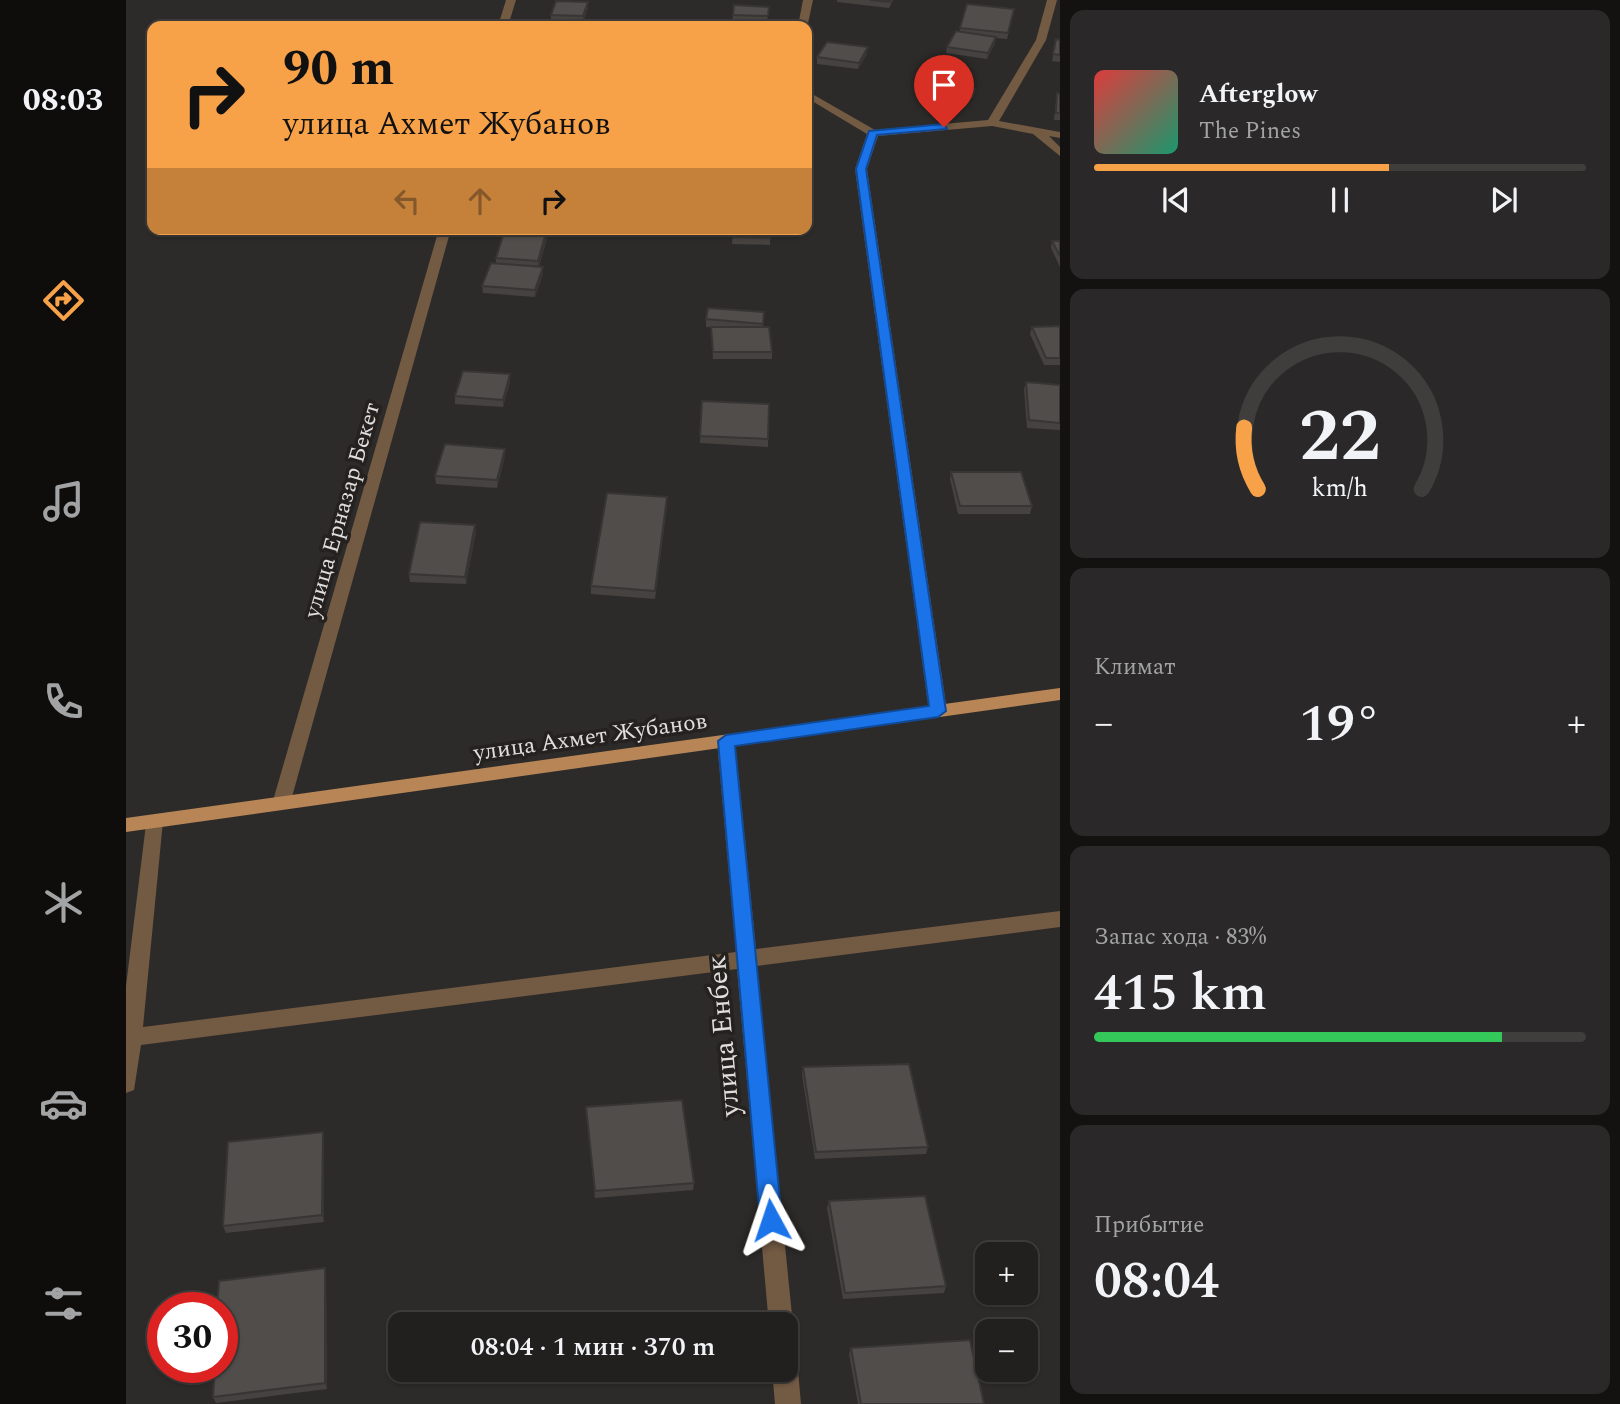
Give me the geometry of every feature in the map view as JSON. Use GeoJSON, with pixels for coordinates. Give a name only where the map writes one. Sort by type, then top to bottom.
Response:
{"type":"FeatureCollection","features":[{"type":"Feature","properties":{"kind":"main road","name":"улица Ахмет Жубанов"},"geometry":{"type":"LineString","coordinates":[[126,825],[1060,694]]}},
{"type":"Feature","properties":{"kind":"street"},"geometry":{"type":"LineString","coordinates":[[505,21],[511,0]]}},
{"type":"Feature","properties":{"kind":"street"},"geometry":{"type":"LineString","coordinates":[[804,21],[808,0]]}},
{"type":"Feature","properties":{"kind":"street"},"geometry":{"type":"LineString","coordinates":[[992,123],[1045,41],[1052,0]]}},
{"type":"Feature","properties":{"kind":"street"},"geometry":{"type":"LineString","coordinates":[[812,97],[873,133],[992,123],[1060,135]]}},
{"type":"Feature","properties":{"kind":"street"},"geometry":{"type":"LineString","coordinates":[[1037,131],[1060,153]]}},
{"type":"Feature","properties":{"kind":"street"},"geometry":{"type":"LineString","coordinates":[[873,133],[861,169],[938,711]]}},
{"type":"Feature","properties":{"kind":"street","name":"улица Ерназар Бекет"},"geometry":{"type":"LineString","coordinates":[[281,804],[443,235]]}},
{"type":"Feature","properties":{"kind":"street","name":"улица Енбек"},"geometry":{"type":"LineString","coordinates":[[726,741],[780,1312]]}},
{"type":"Feature","properties":{"kind":"street"},"geometry":{"type":"LineString","coordinates":[[126,1083],[154,821]]}},
{"type":"Feature","properties":{"kind":"street"},"geometry":{"type":"LineString","coordinates":[[129,1037],[1060,919]]}},
{"type":"Feature","properties":{"kind":"street"},"geometry":{"type":"LineString","coordinates":[[786,1382],[788,1404]]}},
{"type":"Feature","properties":{"kind":"building"},"geometry":{"type":"Polygon","coordinates":[[[556,1],[588,2],[583,16],[551,15],[556,1]]]}},
{"type":"Feature","properties":{"kind":"building"},"geometry":{"type":"Polygon","coordinates":[[[967,4],[1014,9],[1008,33],[960,28],[967,4]]]}},
{"type":"Feature","properties":{"kind":"building"},"geometry":{"type":"Polygon","coordinates":[[[734,5],[769,7],[768,16],[733,15],[734,5]]]}},
{"type":"Feature","properties":{"kind":"building"},"geometry":{"type":"Polygon","coordinates":[[[956,31],[996,37],[988,53],[947,47],[956,31]]]}},
{"type":"Feature","properties":{"kind":"building"},"geometry":{"type":"Polygon","coordinates":[[[1056,39],[1060,40],[1060,55],[1053,54],[1056,39]]]}},
{"type":"Feature","properties":{"kind":"building"},"geometry":{"type":"Polygon","coordinates":[[[827,42],[868,47],[859,63],[817,57],[827,42]]]}},
{"type":"Feature","properties":{"kind":"building"},"geometry":{"type":"Polygon","coordinates":[[[937,81],[975,89],[969,97],[930,89],[937,81]]]}},
{"type":"Feature","properties":{"kind":"building"},"geometry":{"type":"Polygon","coordinates":[[[1057,93],[1060,94],[1060,113],[1056,113],[1057,93]]]}},
{"type":"Feature","properties":{"kind":"building"},"geometry":{"type":"Polygon","coordinates":[[[503,235],[545,235],[538,261],[496,258],[503,235]]]}},
{"type":"Feature","properties":{"kind":"building"},"geometry":{"type":"Polygon","coordinates":[[[733,235],[770,235],[770,238],[733,235]]]}},
{"type":"Feature","properties":{"kind":"building"},"geometry":{"type":"Polygon","coordinates":[[[1052,241],[1060,241],[1060,256],[1052,241]]]}},
{"type":"Feature","properties":{"kind":"building"},"geometry":{"type":"Polygon","coordinates":[[[491,263],[543,267],[535,290],[482,286],[491,263]]]}},
{"type":"Feature","properties":{"kind":"building"},"geometry":{"type":"Polygon","coordinates":[[[708,308],[764,312],[763,324],[706,319],[708,308]]]}},
{"type":"Feature","properties":{"kind":"building"},"geometry":{"type":"Polygon","coordinates":[[[1060,326],[1060,358],[1046,358],[1032,327],[1060,326]]]}},
{"type":"Feature","properties":{"kind":"building"},"geometry":{"type":"Polygon","coordinates":[[[711,327],[769,327],[772,352],[713,352],[711,327]]]}},
{"type":"Feature","properties":{"kind":"building"},"geometry":{"type":"Polygon","coordinates":[[[463,371],[510,374],[503,400],[455,396],[463,371]]]}},
{"type":"Feature","properties":{"kind":"building"},"geometry":{"type":"Polygon","coordinates":[[[1026,382],[1060,385],[1060,423],[1029,420],[1026,382]]]}},
{"type":"Feature","properties":{"kind":"building"},"geometry":{"type":"Polygon","coordinates":[[[702,401],[769,404],[768,439],[700,436],[702,401]]]}},
{"type":"Feature","properties":{"kind":"building"},"geometry":{"type":"Polygon","coordinates":[[[445,444],[505,449],[497,480],[435,476],[445,444]]]}},
{"type":"Feature","properties":{"kind":"building"},"geometry":{"type":"Polygon","coordinates":[[[951,472],[1021,472],[1032,506],[960,506],[951,472]]]}},
{"type":"Feature","properties":{"kind":"building"},"geometry":{"type":"Polygon","coordinates":[[[607,493],[667,497],[655,591],[591,586],[607,493]]]}},
{"type":"Feature","properties":{"kind":"building"},"geometry":{"type":"Polygon","coordinates":[[[420,522],[475,525],[465,577],[409,574],[420,522]]]}},
{"type":"Feature","properties":{"kind":"building"},"geometry":{"type":"Polygon","coordinates":[[[909,1064],[928,1147],[816,1152],[803,1067],[909,1064]]]}},
{"type":"Feature","properties":{"kind":"building"},"geometry":{"type":"Polygon","coordinates":[[[682,1100],[694,1183],[595,1191],[586,1107],[682,1100]]]}},
{"type":"Feature","properties":{"kind":"building"},"geometry":{"type":"Polygon","coordinates":[[[323,1132],[322,1215],[223,1226],[228,1142],[323,1132]]]}},
{"type":"Feature","properties":{"kind":"building"},"geometry":{"type":"Polygon","coordinates":[[[925,1196],[946,1286],[845,1293],[829,1201],[925,1196]]]}},
{"type":"Feature","properties":{"kind":"building"},"geometry":{"type":"Polygon","coordinates":[[[325,1268],[325,1383],[213,1397],[214,1383],[238,1383],[238,1292],[218,1292],[219,1281],[325,1268]]]}},
{"type":"Feature","properties":{"kind":"building"},"geometry":{"type":"Polygon","coordinates":[[[970,1340],[975,1363],[975,1382],[979,1382],[984,1404],[861,1404],[851,1348],[970,1340]]]}},
{"type":"Feature","properties":{"kind":"route"},"geometry":{"type":"LineString","coordinates":[[771,1220],[726,741],[938,711],[861,169],[873,133],[944,127]]}}]}
